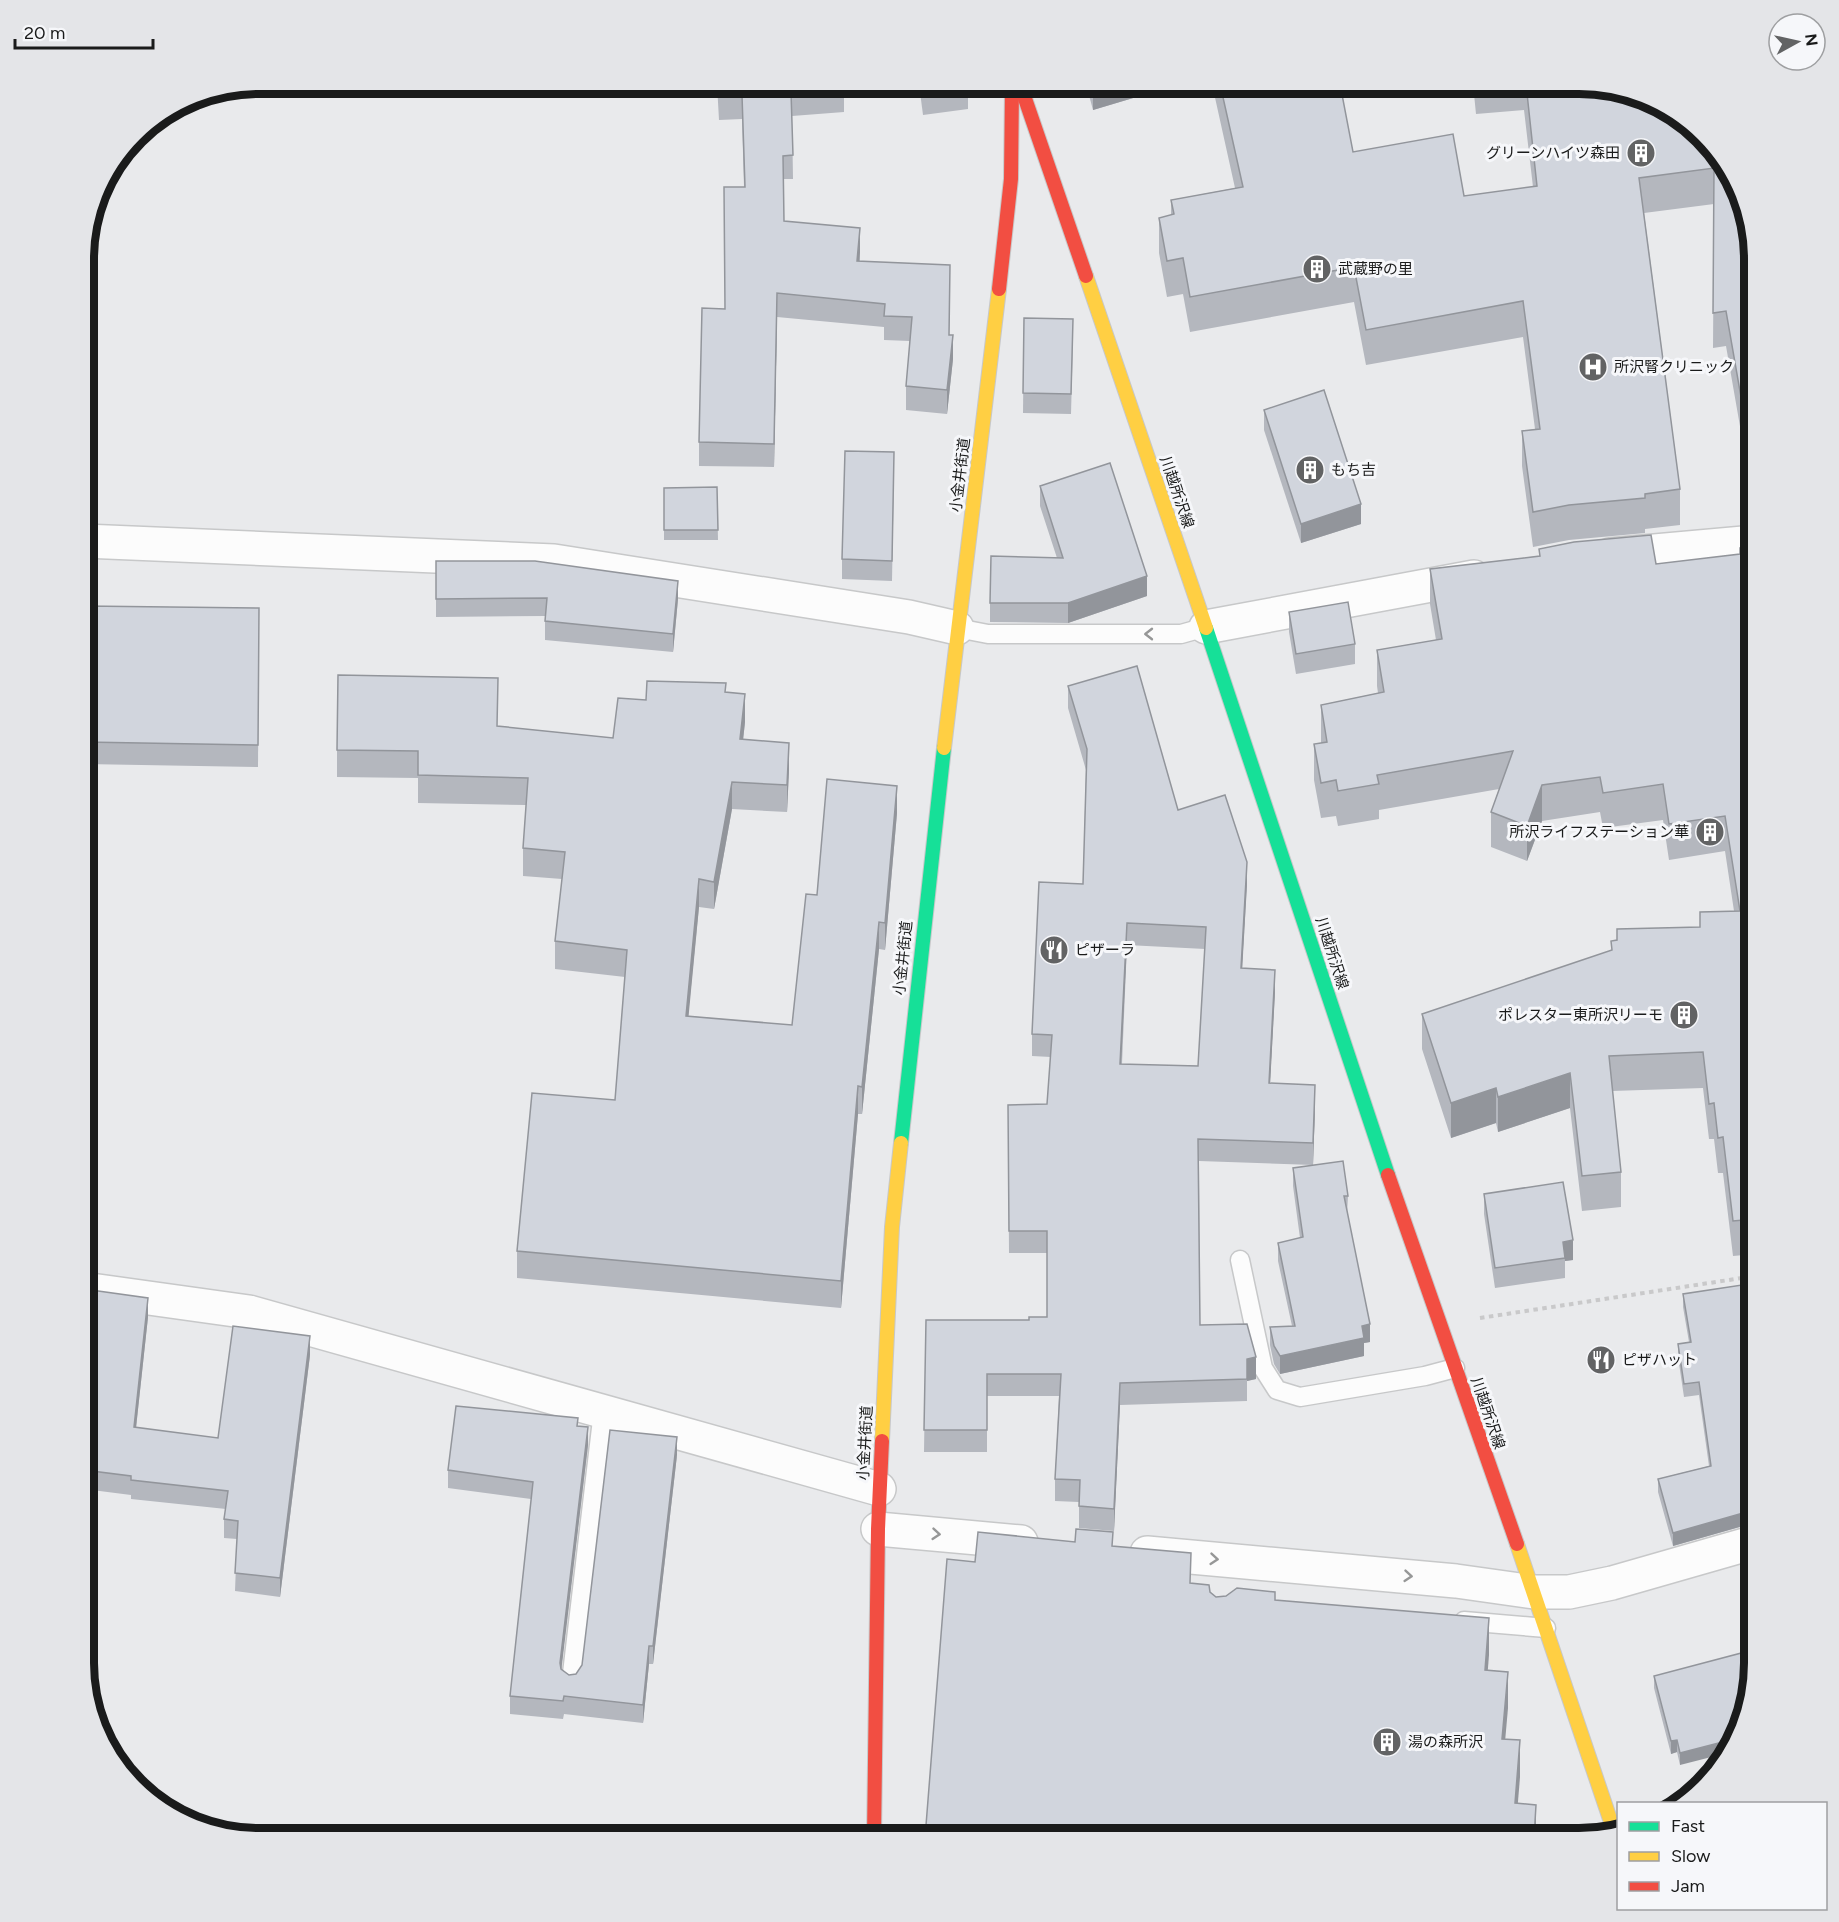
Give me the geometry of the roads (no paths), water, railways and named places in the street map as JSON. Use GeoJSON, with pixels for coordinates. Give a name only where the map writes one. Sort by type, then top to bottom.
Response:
{"type":"FeatureCollection","features":[{"type":"Feature","properties":{"kind":"main road","name":"小金井街道"},"geometry":{"type":"LineString","coordinates":[[873,1828],[879,1489],[892,1227],[957,628],[1001,281],[1011,179],[1012,95]]}},
{"type":"Feature","properties":{"kind":"main road","name":"川越所沢線"},"geometry":{"type":"LineString","coordinates":[[1024,95],[1612,1824]]}},
{"type":"Feature","properties":{"kind":"street"},"geometry":{"type":"LineString","coordinates":[[95,541],[554,561],[909,617],[957,628]]}},
{"type":"Feature","properties":{"kind":"street"},"geometry":{"type":"LineString","coordinates":[[1583,558],[1744,543]]}},
{"type":"Feature","properties":{"kind":"street"},"geometry":{"type":"LineString","coordinates":[[1206,627],[1501,572]]}},
{"type":"Feature","properties":{"kind":"street"},"geometry":{"type":"LineString","coordinates":[[94,1290],[249,1312],[879,1489]]}},
{"type":"Feature","properties":{"kind":"street"},"geometry":{"type":"LineString","coordinates":[[878,1529],[1055,1545]]}},
{"type":"Feature","properties":{"kind":"street"},"geometry":{"type":"LineString","coordinates":[[1114,1550],[1456,1581],[1534,1592],[1569,1592],[1744,1545]]}},
{"type":"Feature","properties":{"kind":"lane"},"geometry":{"type":"LineString","coordinates":[[957,628],[988,634],[1181,634],[1206,627]]}},
{"type":"Feature","properties":{"kind":"lane"},"geometry":{"type":"LineString","coordinates":[[1240,1260],[1263,1368],[1277,1390],[1300,1397],[1425,1376],[1455,1368]]}},
{"type":"Feature","properties":{"kind":"lane"},"geometry":{"type":"LineString","coordinates":[[570,1682],[603,1412]]}},
{"type":"Feature","properties":{"kind":"lane"},"geometry":{"type":"LineString","coordinates":[[1452,1620],[1546,1628]]}},
{"type":"Feature","properties":{"kind":"place","name":"グリーンハイツ森田"},"geometry":{"type":"Point","coordinates":[1641,153]}},
{"type":"Feature","properties":{"kind":"place","name":"武蔵野の里"},"geometry":{"type":"Point","coordinates":[1317,269]}},
{"type":"Feature","properties":{"kind":"place","name":"所沢腎クリニック"},"geometry":{"type":"Point","coordinates":[1593,367]}},
{"type":"Feature","properties":{"kind":"place","name":"もち吉"},"geometry":{"type":"Point","coordinates":[1310,470]}},
{"type":"Feature","properties":{"kind":"place","name":"所沢ライフステーション華"},"geometry":{"type":"Point","coordinates":[1710,832]}},
{"type":"Feature","properties":{"kind":"place","name":"ピザーラ"},"geometry":{"type":"Point","coordinates":[1054,950]}},
{"type":"Feature","properties":{"kind":"place","name":"ポレスター東所沢リーモ"},"geometry":{"type":"Point","coordinates":[1684,1015]}},
{"type":"Feature","properties":{"kind":"place","name":"ピザハット"},"geometry":{"type":"Point","coordinates":[1601,1360]}},
{"type":"Feature","properties":{"kind":"place","name":"湯の森所沢"},"geometry":{"type":"Point","coordinates":[1387,1742]}}]}
